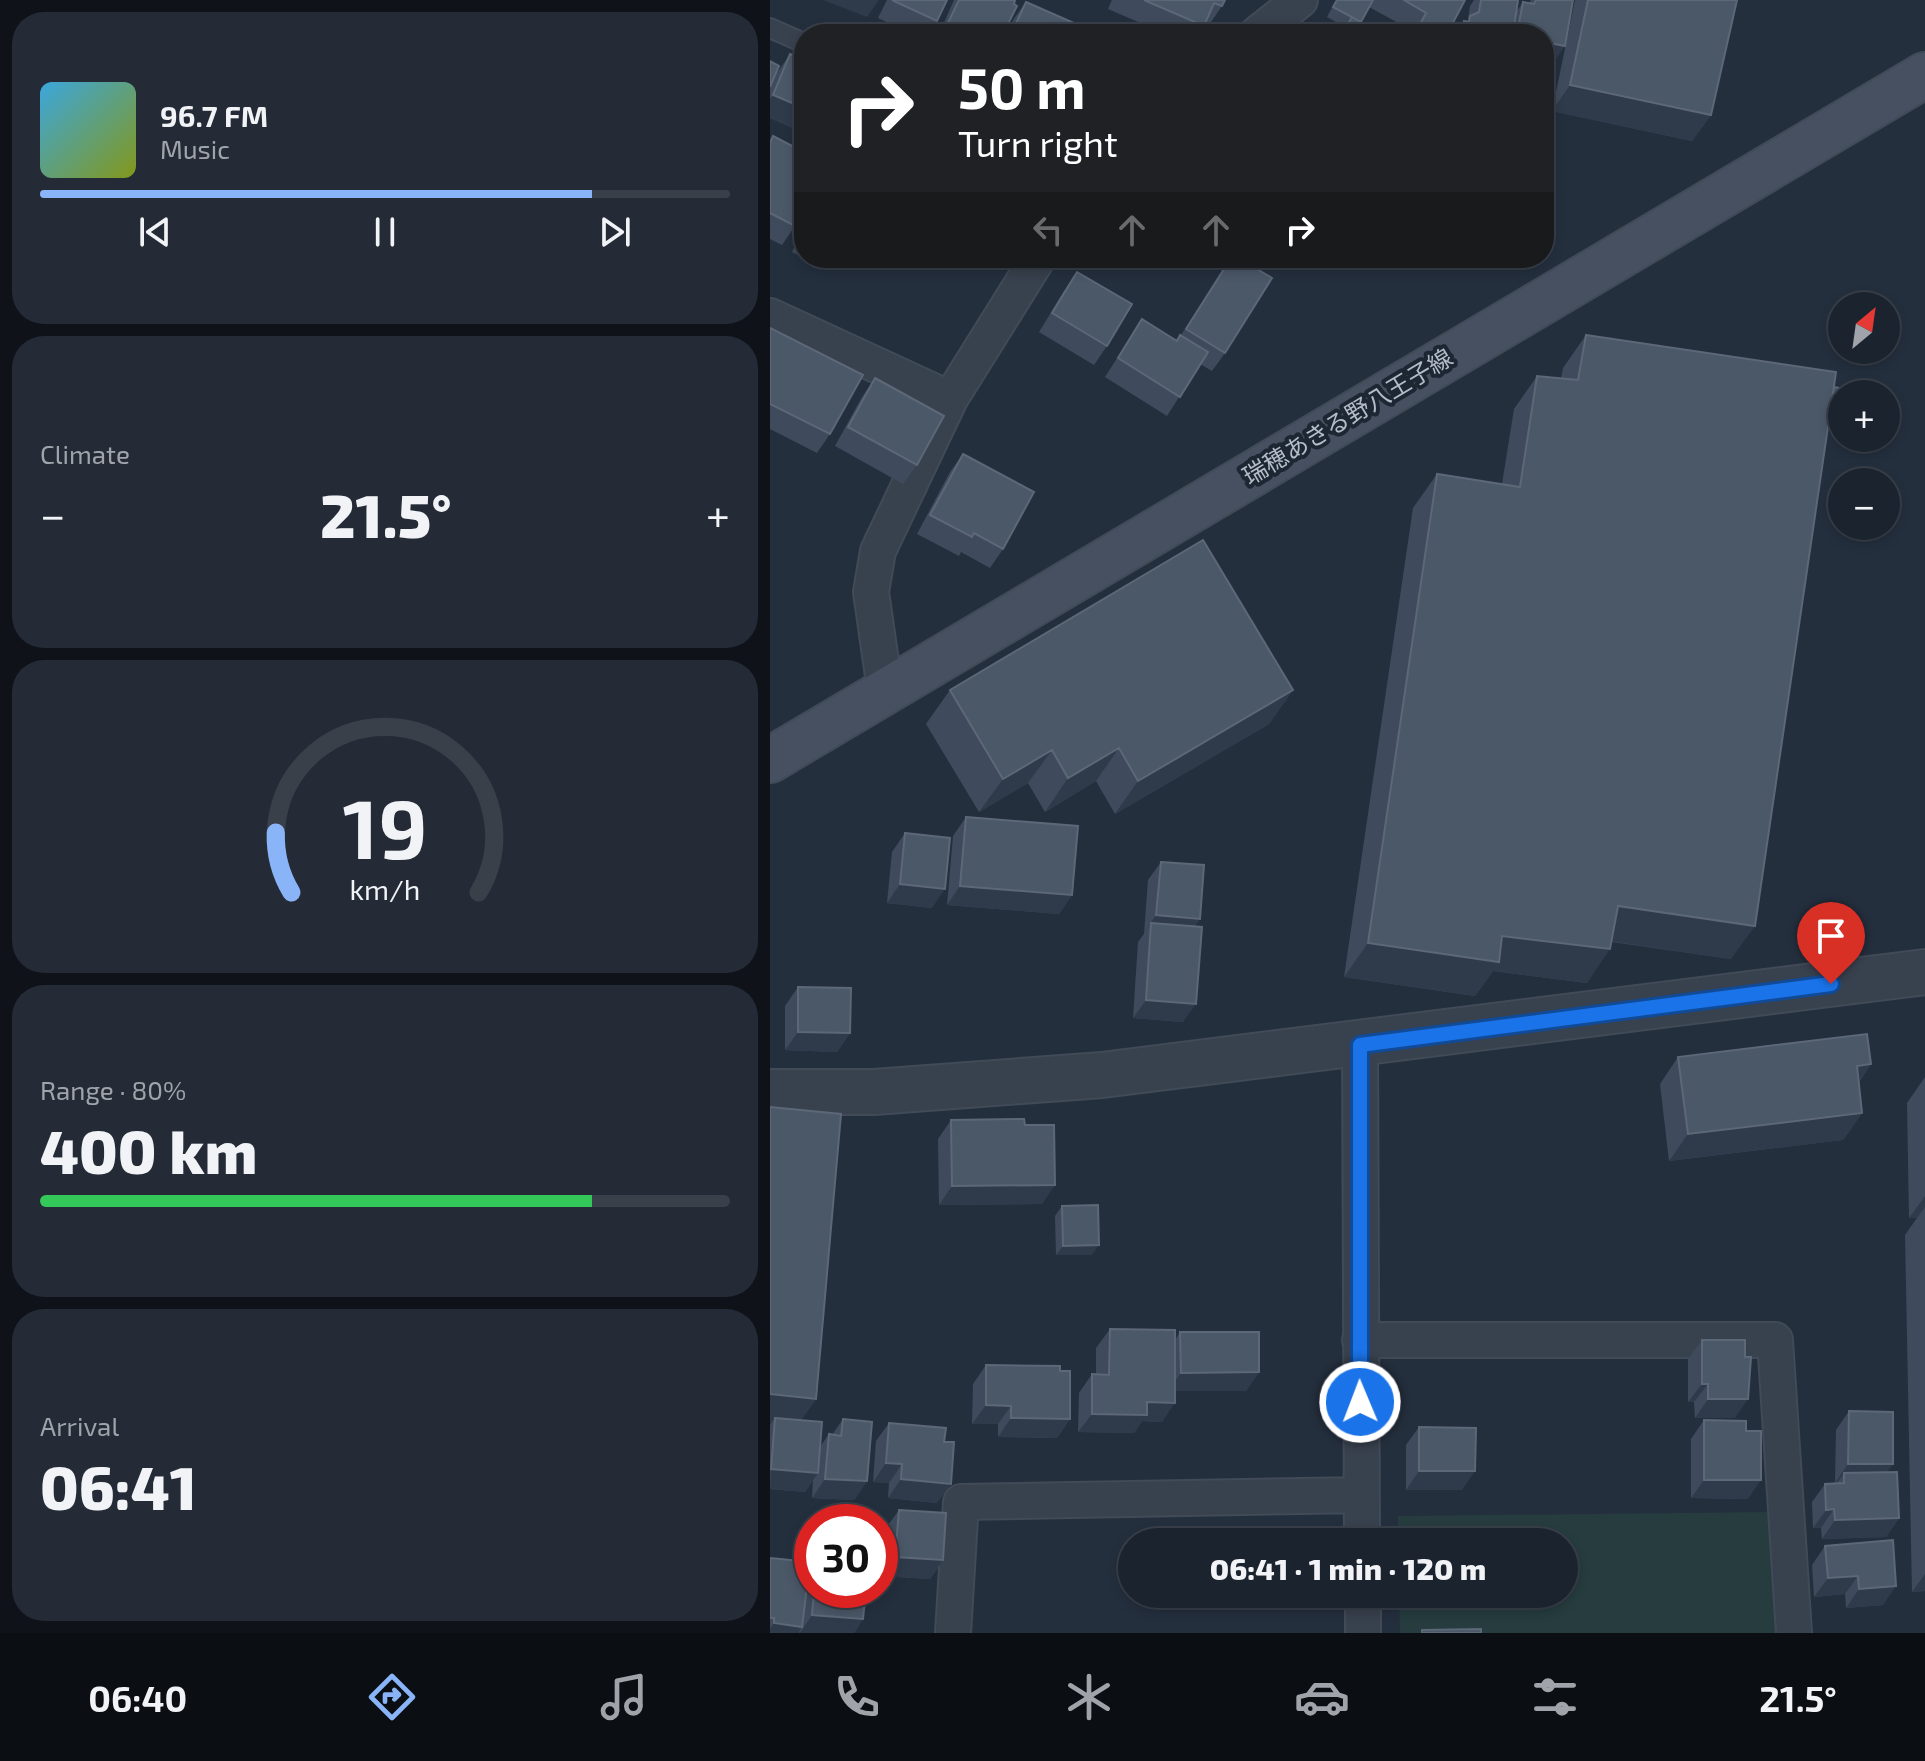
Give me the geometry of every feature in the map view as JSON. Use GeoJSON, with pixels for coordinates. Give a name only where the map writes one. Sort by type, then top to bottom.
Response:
{"type":"FeatureCollection","features":[{"type":"Feature","properties":{"kind":"main road","name":"瑞穂あきる野八王子線"},"geometry":{"type":"LineString","coordinates":[[770,760],[1925,75]]}},
{"type":"Feature","properties":{"kind":"street"},"geometry":{"type":"LineString","coordinates":[[1270,24],[1300,0]]}},
{"type":"Feature","properties":{"kind":"street"},"geometry":{"type":"LineString","coordinates":[[885,690],[871,592],[878,551],[950,399],[1032,268]]}},
{"type":"Feature","properties":{"kind":"street"},"geometry":{"type":"LineString","coordinates":[[770,316],[950,399]]}},
{"type":"Feature","properties":{"kind":"street"},"geometry":{"type":"LineString","coordinates":[[770,1092],[874,1092],[1102,1075],[1925,972]]}},
{"type":"Feature","properties":{"kind":"street"},"geometry":{"type":"LineString","coordinates":[[1360,1045],[1362,1528]]}},
{"type":"Feature","properties":{"kind":"street"},"geometry":{"type":"LineString","coordinates":[[1360,1340],[1775,1340],[1794,1633]]}},
{"type":"Feature","properties":{"kind":"street"},"geometry":{"type":"LineString","coordinates":[[953,1633],[961,1502],[1361,1495]]}},
{"type":"Feature","properties":{"kind":"street"},"geometry":{"type":"LineString","coordinates":[[1363,1608],[1363,1633]]}},
{"type":"Feature","properties":{"kind":"lane"},"geometry":{"type":"LineString","coordinates":[[770,28],[794,39]]}},
{"type":"Feature","properties":{"kind":"green space"},"geometry":{"type":"Polygon","coordinates":[[[1768,1512],[1776,1633],[1400,1633],[1399,1608],[1578,1608],[1578,1528],[1398,1528],[1398,1516],[1768,1512]]]}},
{"type":"Feature","properties":{"kind":"building"},"geometry":{"type":"Polygon","coordinates":[[[892,0],[947,0],[937,21],[892,0]]]}},
{"type":"Feature","properties":{"kind":"building"},"geometry":{"type":"Polygon","coordinates":[[[959,0],[1015,0],[1017,6],[1008,24],[947,24],[959,0]]]}},
{"type":"Feature","properties":{"kind":"building"},"geometry":{"type":"Polygon","coordinates":[[[1144,0],[1225,0],[1222,6],[1214,3],[1205,24],[1144,0]]]}},
{"type":"Feature","properties":{"kind":"building"},"geometry":{"type":"Polygon","coordinates":[[[1337,0],[1373,0],[1361,22],[1333,7],[1337,0]]]}},
{"type":"Feature","properties":{"kind":"building"},"geometry":{"type":"Polygon","coordinates":[[[1404,0],[1465,0],[1452,24],[1420,24],[1426,13],[1404,0]]]}},
{"type":"Feature","properties":{"kind":"building"},"geometry":{"type":"Polygon","coordinates":[[[1481,0],[1518,0],[1514,24],[1464,24],[1479,12],[1481,0]]]}},
{"type":"Feature","properties":{"kind":"building"},"geometry":{"type":"Polygon","coordinates":[[[1536,0],[1573,0],[1565,46],[1554,44],[1554,24],[1519,24],[1523,2],[1534,4],[1536,0]]]}},
{"type":"Feature","properties":{"kind":"building"},"geometry":{"type":"Polygon","coordinates":[[[1588,0],[1737,0],[1711,115],[1570,85],[1588,0]]]}},
{"type":"Feature","properties":{"kind":"building"},"geometry":{"type":"Polygon","coordinates":[[[1026,2],[1074,23],[1074,24],[1016,24],[1026,2]]]}},
{"type":"Feature","properties":{"kind":"building"},"geometry":{"type":"Polygon","coordinates":[[[1352,17],[1364,24],[1348,24],[1352,17]]]}},
{"type":"Feature","properties":{"kind":"building"},"geometry":{"type":"Polygon","coordinates":[[[790,54],[794,56],[794,104],[773,95],[790,54]]]}},
{"type":"Feature","properties":{"kind":"building"},"geometry":{"type":"Polygon","coordinates":[[[770,61],[779,66],[770,87],[770,61]]]}},
{"type":"Feature","properties":{"kind":"building"},"geometry":{"type":"Polygon","coordinates":[[[773,136],[794,147],[794,225],[770,213],[770,143],[773,136]]]}},
{"type":"Feature","properties":{"kind":"building"},"geometry":{"type":"Polygon","coordinates":[[[1225,268],[1255,268],[1272,278],[1225,353],[1186,329],[1225,268]]]}},
{"type":"Feature","properties":{"kind":"building"},"geometry":{"type":"Polygon","coordinates":[[[1077,272],[1132,304],[1107,346],[1052,313],[1077,272]]]}},
{"type":"Feature","properties":{"kind":"building"},"geometry":{"type":"Polygon","coordinates":[[[1142,319],[1177,341],[1180,335],[1208,352],[1180,397],[1118,358],[1142,319]]]}},
{"type":"Feature","properties":{"kind":"building"},"geometry":{"type":"Polygon","coordinates":[[[770,328],[863,375],[830,434],[770,404],[770,328]]]}},
{"type":"Feature","properties":{"kind":"building"},"geometry":{"type":"Polygon","coordinates":[[[1586,335],[1836,372],[1835,380],[1828,380],[1828,427],[1755,926],[1618,906],[1610,949],[1502,936],[1499,962],[1368,943],[1437,474],[1520,487],[1537,376],[1578,380],[1586,335]]]}},
{"type":"Feature","properties":{"kind":"building"},"geometry":{"type":"Polygon","coordinates":[[[875,378],[944,416],[917,465],[848,427],[875,378]]]}},
{"type":"Feature","properties":{"kind":"building"},"geometry":{"type":"Polygon","coordinates":[[[963,454],[1034,492],[1003,549],[930,515],[963,454]]]}},
{"type":"Feature","properties":{"kind":"building"},"geometry":{"type":"Polygon","coordinates":[[[1203,540],[1293,690],[1138,781],[1119,748],[1068,778],[1052,750],[1003,779],[950,690],[1203,540]]]}},
{"type":"Feature","properties":{"kind":"building"},"geometry":{"type":"Polygon","coordinates":[[[966,817],[1078,826],[1072,895],[960,886],[966,817]]]}},
{"type":"Feature","properties":{"kind":"building"},"geometry":{"type":"Polygon","coordinates":[[[905,833],[950,838],[945,889],[900,884],[905,833]]]}},
{"type":"Feature","properties":{"kind":"building"},"geometry":{"type":"Polygon","coordinates":[[[1161,862],[1204,865],[1200,919],[1156,915],[1161,862]]]}},
{"type":"Feature","properties":{"kind":"building"},"geometry":{"type":"Polygon","coordinates":[[[1151,923],[1202,927],[1196,1004],[1146,1000],[1151,923]]]}},
{"type":"Feature","properties":{"kind":"building"},"geometry":{"type":"Polygon","coordinates":[[[798,987],[851,988],[850,1033],[798,1032],[798,987]]]}},
{"type":"Feature","properties":{"kind":"building"},"geometry":{"type":"Polygon","coordinates":[[[1867,1034],[1871,1064],[1857,1066],[1862,1113],[1688,1134],[1678,1057],[1867,1034]]]}},
{"type":"Feature","properties":{"kind":"building"},"geometry":{"type":"Polygon","coordinates":[[[770,1107],[841,1114],[816,1399],[770,1394],[770,1107]]]}},
{"type":"Feature","properties":{"kind":"building"},"geometry":{"type":"Polygon","coordinates":[[[1024,1119],[1025,1125],[1054,1125],[1055,1185],[952,1186],[951,1120],[1024,1119]]]}},
{"type":"Feature","properties":{"kind":"building"},"geometry":{"type":"Polygon","coordinates":[[[1098,1205],[1099,1245],[1063,1246],[1062,1206],[1098,1205]]]}},
{"type":"Feature","properties":{"kind":"building"},"geometry":{"type":"Polygon","coordinates":[[[1110,1329],[1175,1330],[1175,1403],[1147,1402],[1147,1415],[1092,1414],[1092,1374],[1109,1375],[1110,1329]]]}},
{"type":"Feature","properties":{"kind":"building"},"geometry":{"type":"Polygon","coordinates":[[[1180,1332],[1259,1332],[1259,1372],[1181,1373],[1180,1332]]]}},
{"type":"Feature","properties":{"kind":"building"},"geometry":{"type":"Polygon","coordinates":[[[1702,1340],[1745,1340],[1745,1357],[1751,1357],[1748,1399],[1708,1399],[1708,1384],[1702,1384],[1702,1340]]]}},
{"type":"Feature","properties":{"kind":"building"},"geometry":{"type":"Polygon","coordinates":[[[986,1365],[1060,1366],[1060,1371],[1070,1371],[1070,1419],[1011,1418],[1011,1406],[986,1405],[986,1365]]]}},
{"type":"Feature","properties":{"kind":"building"},"geometry":{"type":"Polygon","coordinates":[[[1849,1411],[1893,1412],[1893,1464],[1848,1464],[1849,1411]]]}},
{"type":"Feature","properties":{"kind":"building"},"geometry":{"type":"Polygon","coordinates":[[[775,1418],[822,1422],[818,1473],[771,1469],[775,1418]]]}},
{"type":"Feature","properties":{"kind":"building"},"geometry":{"type":"Polygon","coordinates":[[[843,1419],[872,1422],[867,1481],[825,1479],[829,1434],[841,1436],[843,1419]]]}},
{"type":"Feature","properties":{"kind":"building"},"geometry":{"type":"Polygon","coordinates":[[[1704,1420],[1746,1421],[1746,1431],[1761,1431],[1761,1480],[1704,1480],[1704,1420]]]}},
{"type":"Feature","properties":{"kind":"building"},"geometry":{"type":"Polygon","coordinates":[[[889,1423],[946,1428],[944,1442],[954,1442],[951,1484],[901,1479],[902,1464],[886,1463],[889,1423]]]}},
{"type":"Feature","properties":{"kind":"building"},"geometry":{"type":"Polygon","coordinates":[[[1419,1427],[1476,1428],[1475,1471],[1419,1471],[1419,1427]]]}},
{"type":"Feature","properties":{"kind":"building"},"geometry":{"type":"Polygon","coordinates":[[[1897,1472],[1899,1518],[1835,1520],[1834,1509],[1826,1510],[1825,1484],[1844,1483],[1844,1473],[1897,1472]]]}},
{"type":"Feature","properties":{"kind":"building"},"geometry":{"type":"Polygon","coordinates":[[[899,1510],[946,1513],[943,1560],[898,1557],[899,1510]]]}},
{"type":"Feature","properties":{"kind":"building"},"geometry":{"type":"Polygon","coordinates":[[[1893,1540],[1896,1586],[1859,1589],[1858,1576],[1828,1578],[1825,1546],[1893,1540]]]}},
{"type":"Feature","properties":{"kind":"building"},"geometry":{"type":"Polygon","coordinates":[[[770,1558],[794,1560],[794,1608],[804,1608],[802,1627],[774,1623],[774,1618],[770,1618],[770,1558]]]}},
{"type":"Feature","properties":{"kind":"building"},"geometry":{"type":"Polygon","coordinates":[[[813,1608],[864,1608],[863,1619],[812,1615],[813,1608]]]}},
{"type":"Feature","properties":{"kind":"building"},"geometry":{"type":"Polygon","coordinates":[[[1481,1629],[1481,1633],[1422,1633],[1422,1630],[1481,1629]]]}},
{"type":"Feature","properties":{"kind":"route"},"geometry":{"type":"LineString","coordinates":[[1360,1402],[1360,1045],[1831,984]]}}]}
